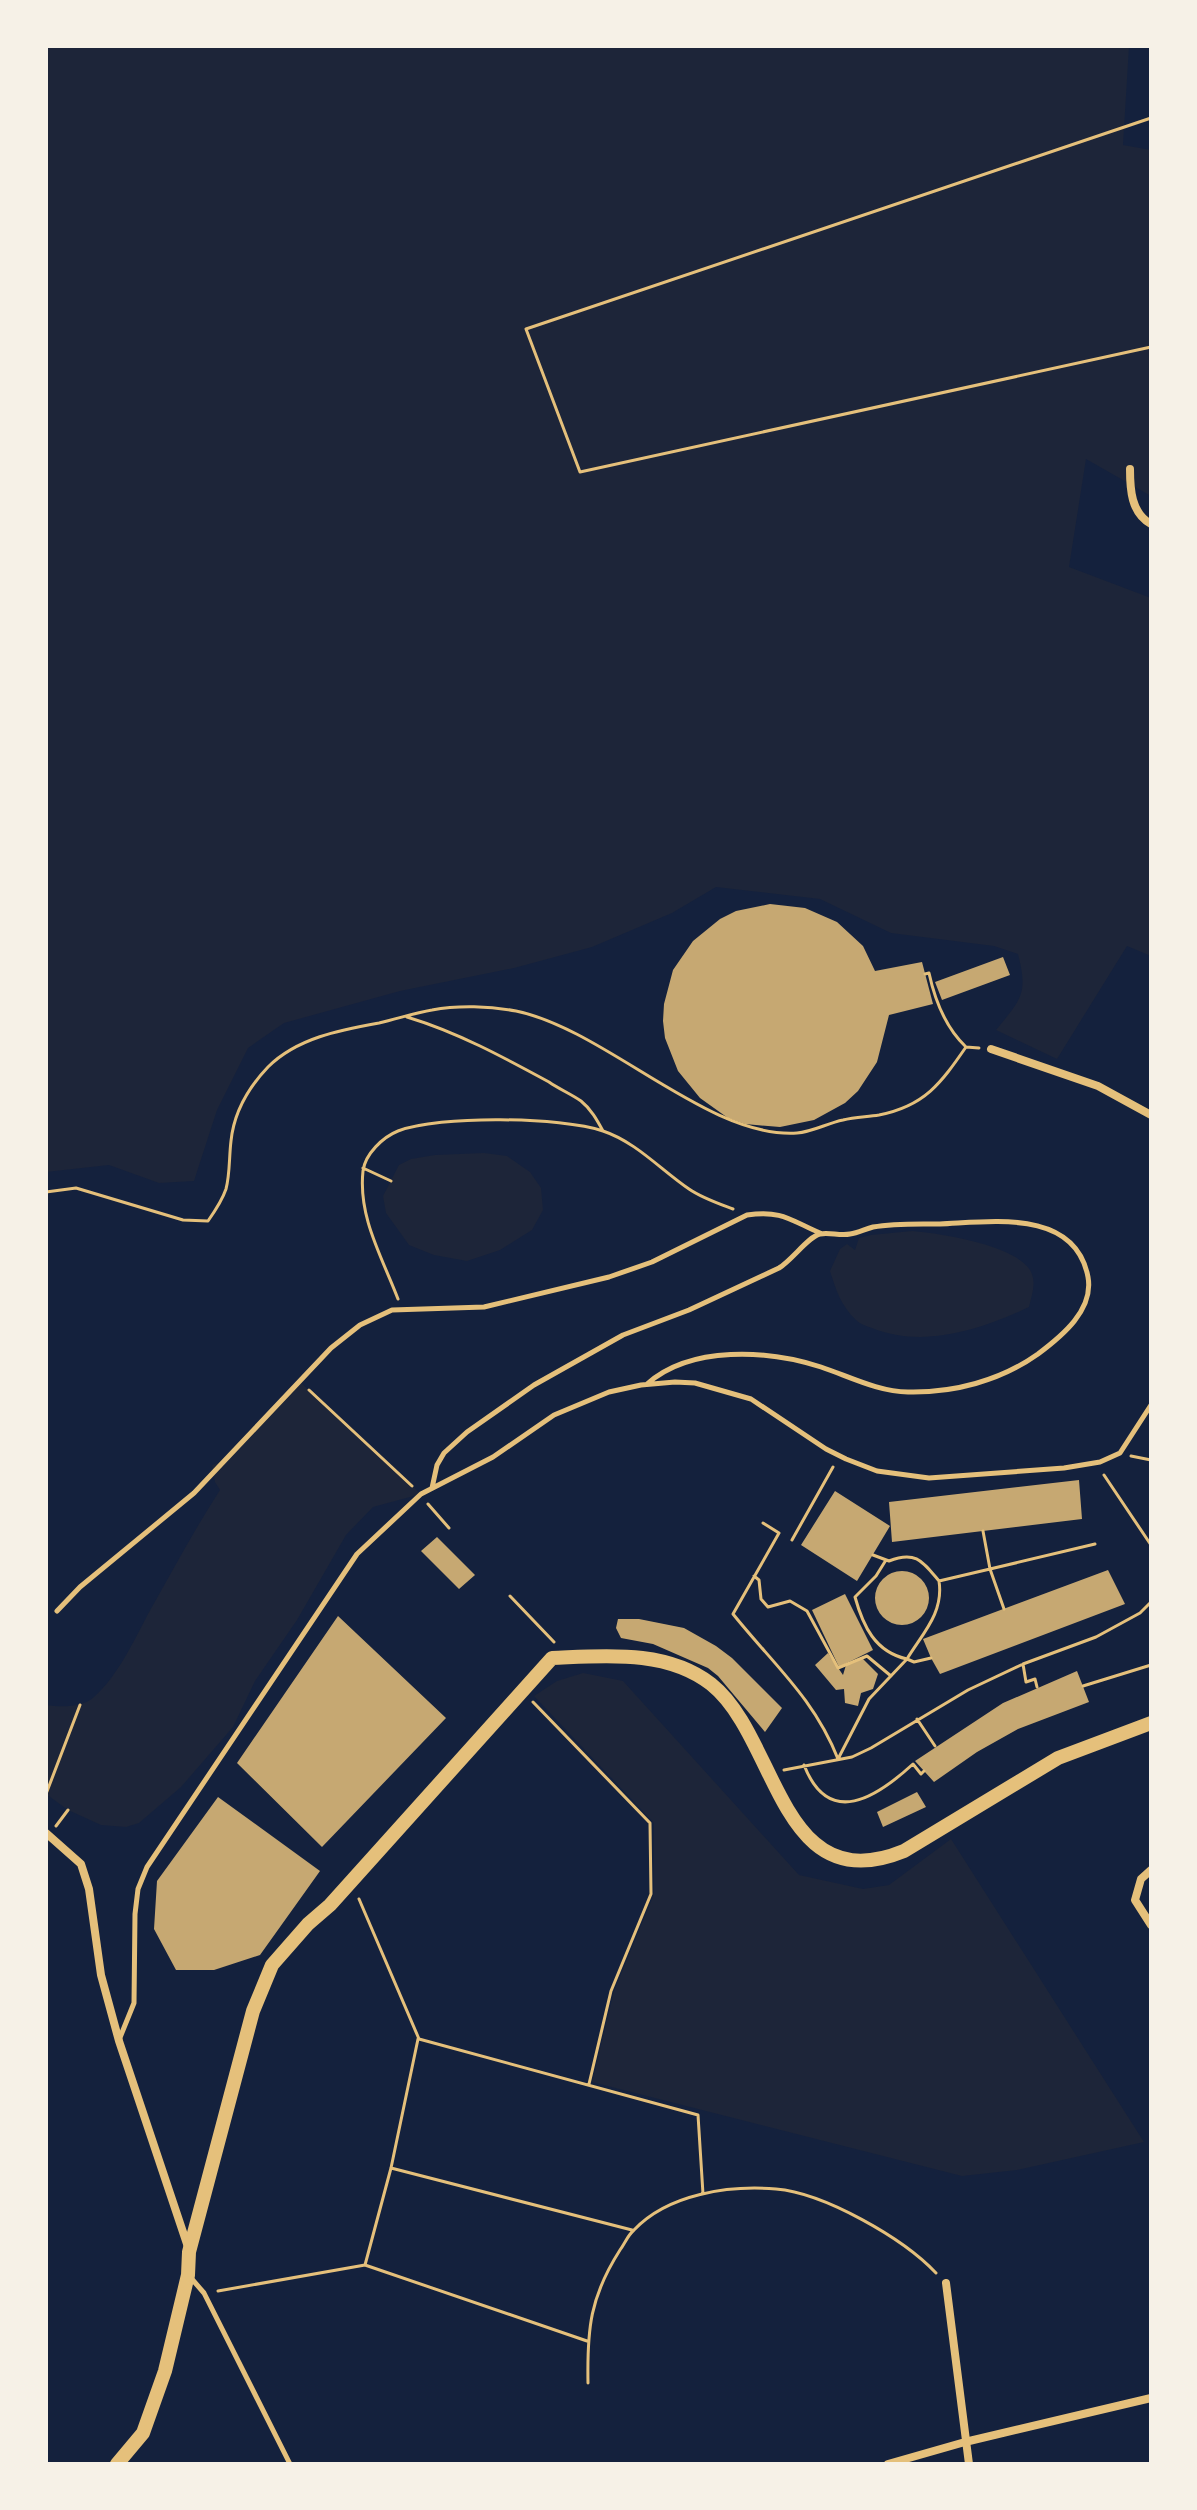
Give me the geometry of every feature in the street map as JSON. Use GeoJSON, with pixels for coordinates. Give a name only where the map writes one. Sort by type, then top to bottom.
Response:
{"type":"FeatureCollection","features":[{"type":"Feature","properties":{"kind":"street"},"geometry":{"type":"LineString","coordinates":[[1130,469],[1131,498],[1145,521],[1151,524]]}},
{"type":"Feature","properties":{"kind":"street"},"geometry":{"type":"LineString","coordinates":[[991,1049],[1098,1086],[1151,1115]]}},
{"type":"Feature","properties":{"kind":"street"},"geometry":{"type":"LineString","coordinates":[[117,2464],[143,2433],[165,2371],[188,2275],[189,2252],[253,2011],[272,1965],[308,1924],[330,1905],[552,1658],[632,1656],[674,1665],[711,1684],[745,1724],[785,1807],[807,1837],[818,1847],[846,1859],[862,1861],[878,1861],[904,1851],[1058,1758],[1151,1723]]}},
{"type":"Feature","properties":{"kind":"street"},"geometry":{"type":"LineString","coordinates":[[47,1834],[81,1864],[89,1889],[101,1975],[119,2041],[189,2252]]}},
{"type":"Feature","properties":{"kind":"street"},"geometry":{"type":"LineString","coordinates":[[1151,1870],[1141,1879],[1135,1900],[1151,1925]]}},
{"type":"Feature","properties":{"kind":"street"},"geometry":{"type":"LineString","coordinates":[[946,2283],[969,2464]]}},
{"type":"Feature","properties":{"kind":"street"},"geometry":{"type":"LineString","coordinates":[[888,2464],[965,2442],[1151,2398]]}},
{"type":"Feature","properties":{"kind":"lane"},"geometry":{"type":"LineString","coordinates":[[57,1611],[80,1587],[194,1493],[331,1348],[360,1325],[392,1310],[484,1307],[609,1277],[652,1262],[747,1215],[763,1213],[789,1217],[821,1233],[845,1235],[871,1227],[996,1220],[1022,1222],[1066,1237],[1075,1247],[1087,1271],[1088,1294],[1073,1323],[1040,1352],[1003,1373],[969,1386],[931,1394],[907,1392],[863,1382],[816,1365],[745,1355],[670,1366],[646,1385]]}},
{"type":"Feature","properties":{"kind":"lane"},"geometry":{"type":"LineString","coordinates":[[432,1489],[437,1465],[444,1453],[467,1432],[534,1385],[623,1335],[689,1310],[779,1268],[791,1261],[807,1241],[821,1233]]}},
{"type":"Feature","properties":{"kind":"lane"},"geometry":{"type":"LineString","coordinates":[[119,2041],[134,2003],[135,1914],[138,1889],[147,1867],[357,1554],[421,1494],[493,1457],[554,1415],[609,1392],[646,1385],[695,1383],[751,1399],[839,1456],[877,1471],[916,1478],[1064,1468],[1100,1462],[1120,1453],[1151,1405]]}},
{"type":"Feature","properties":{"kind":"lane"},"geometry":{"type":"LineString","coordinates":[[188,2275],[204,2293],[290,2464]]}},
{"type":"Feature","properties":{"kind":"path"},"geometry":{"type":"LineString","coordinates":[[1151,118],[526,329],[580,472],[1151,347]]}},
{"type":"Feature","properties":{"kind":"path"},"geometry":{"type":"LineString","coordinates":[[925,974],[929,973],[943,1016],[957,1039],[966,1047],[991,1049]]}},
{"type":"Feature","properties":{"kind":"path"},"geometry":{"type":"LineString","coordinates":[[46,1192],[76,1188],[183,1220],[208,1221],[226,1190],[231,1142],[239,1108],[247,1092],[269,1066],[295,1046],[321,1037],[451,1007],[515,1011],[536,1017],[573,1032],[716,1113],[748,1126],[783,1133],[799,1133],[843,1120],[880,1115],[912,1106],[946,1075],[966,1047]]}},
{"type":"Feature","properties":{"kind":"path"},"geometry":{"type":"LineString","coordinates":[[406,1017],[439,1026],[503,1056],[565,1091],[594,1114],[603,1131]]}},
{"type":"Feature","properties":{"kind":"path"},"geometry":{"type":"LineString","coordinates":[[402,1310],[366,1220],[363,1168],[383,1139],[400,1130],[481,1120],[537,1120],[603,1131],[644,1155],[703,1198],[747,1215]]}},
{"type":"Feature","properties":{"kind":"path"},"geometry":{"type":"LineString","coordinates":[[363,1168],[391,1181]]}},
{"type":"Feature","properties":{"kind":"path"},"geometry":{"type":"LineString","coordinates":[[300,1382],[421,1494],[449,1528]]}},
{"type":"Feature","properties":{"kind":"path"},"geometry":{"type":"LineString","coordinates":[[1120,1453],[1151,1460]]}},
{"type":"Feature","properties":{"kind":"path"},"geometry":{"type":"LineString","coordinates":[[792,1540],[839,1456]]}},
{"type":"Feature","properties":{"kind":"path"},"geometry":{"type":"LineString","coordinates":[[1100,1462],[1109,1482],[1151,1545]]}},
{"type":"Feature","properties":{"kind":"path"},"geometry":{"type":"LineString","coordinates":[[763,1523],[779,1533],[733,1614],[805,1696],[828,1733],[838,1759]]}},
{"type":"Feature","properties":{"kind":"path"},"geometry":{"type":"LineString","coordinates":[[983,1531],[990,1569],[1004,1609]]}},
{"type":"Feature","properties":{"kind":"path"},"geometry":{"type":"LineString","coordinates":[[939,1581],[1095,1544]]}},
{"type":"Feature","properties":{"kind":"path"},"geometry":{"type":"LineString","coordinates":[[838,1759],[869,1699],[907,1659],[936,1615],[940,1596],[939,1581],[919,1560],[908,1557],[886,1560],[873,1555]]}},
{"type":"Feature","properties":{"kind":"path"},"geometry":{"type":"LineString","coordinates":[[886,1560],[876,1576],[855,1597],[875,1641],[892,1656],[914,1662],[931,1658]]}},
{"type":"Feature","properties":{"kind":"path"},"geometry":{"type":"LineString","coordinates":[[754,1576],[759,1580],[761,1599],[768,1607],[790,1601],[804,1607],[838,1668],[867,1656],[891,1676]]}},
{"type":"Feature","properties":{"kind":"path"},"geometry":{"type":"LineString","coordinates":[[510,1596],[546,1632],[555,1646]]}},
{"type":"Feature","properties":{"kind":"path"},"geometry":{"type":"LineString","coordinates":[[779,1771],[838,1759],[871,1748],[982,1682],[1023,1664],[1073,1648],[1140,1613],[1151,1602]]}},
{"type":"Feature","properties":{"kind":"path"},"geometry":{"type":"LineString","coordinates":[[1023,1664],[1026,1682],[1035,1679],[1037,1687]]}},
{"type":"Feature","properties":{"kind":"path"},"geometry":{"type":"LineString","coordinates":[[1083,1686],[1151,1665]]}},
{"type":"Feature","properties":{"kind":"path"},"geometry":{"type":"LineString","coordinates":[[526,1695],[650,1823],[651,1894],[611,1991],[589,2084]]}},
{"type":"Feature","properties":{"kind":"path"},"geometry":{"type":"LineString","coordinates":[[46,1794],[80,1705]]}},
{"type":"Feature","properties":{"kind":"path"},"geometry":{"type":"LineString","coordinates":[[917,1719],[935,1746]]}},
{"type":"Feature","properties":{"kind":"path"},"geometry":{"type":"LineString","coordinates":[[804,1765],[818,1791],[832,1800],[846,1802],[869,1798],[913,1764],[921,1774],[924,1771]]}},
{"type":"Feature","properties":{"kind":"path"},"geometry":{"type":"LineString","coordinates":[[47,1834],[68,1810]]}},
{"type":"Feature","properties":{"kind":"path"},"geometry":{"type":"LineString","coordinates":[[351,1881],[419,2039],[391,2168],[365,2265]]}},
{"type":"Feature","properties":{"kind":"path"},"geometry":{"type":"LineString","coordinates":[[419,2039],[698,2115],[703,2194]]}},
{"type":"Feature","properties":{"kind":"path"},"geometry":{"type":"LineString","coordinates":[[391,2168],[633,2230]]}},
{"type":"Feature","properties":{"kind":"path"},"geometry":{"type":"LineString","coordinates":[[588,2383],[587,2341],[595,2298],[611,2264],[633,2230],[657,2211],[688,2196],[777,2189],[809,2198],[879,2230],[919,2255],[946,2283]]}},
{"type":"Feature","properties":{"kind":"path"},"geometry":{"type":"LineString","coordinates":[[204,2293],[365,2265],[587,2341]]}},
{"type":"Feature","properties":{"kind":"shaded area"},"geometry":{"type":"Polygon","coordinates":[[[46,46],[1129,46],[1123,145],[1151,150],[1151,496],[1086,459],[1069,567],[1151,598],[1151,956],[1127,946],[1057,1059],[996,1030],[1020,995],[1022,978],[1018,954],[994,946],[891,933],[820,899],[716,887],[672,913],[592,947],[514,968],[400,991],[284,1023],[248,1048],[217,1110],[194,1181],[159,1183],[109,1165],[46,1172],[46,46]]]}},
{"type":"Feature","properties":{"kind":"shaded area"},"geometry":{"type":"Polygon","coordinates":[[[484,1153],[507,1156],[530,1172],[541,1188],[543,1210],[532,1230],[500,1250],[467,1261],[434,1255],[409,1245],[386,1213],[383,1196],[399,1165],[411,1159],[435,1155],[484,1153]]]}},
{"type":"Feature","properties":{"kind":"shaded area"},"geometry":{"type":"Polygon","coordinates":[[[912,1231],[976,1242],[1022,1261],[1033,1279],[1029,1307],[972,1329],[932,1336],[892,1334],[859,1323],[843,1303],[830,1271],[840,1249],[847,1244],[855,1250],[859,1238],[871,1235],[912,1231]]]}},
{"type":"Feature","properties":{"kind":"shaded area"},"geometry":{"type":"Polygon","coordinates":[[[300,1382],[421,1494],[373,1507],[346,1535],[297,1620],[255,1681],[233,1727],[181,1787],[139,1823],[126,1827],[101,1825],[68,1810],[46,1794],[46,1705],[84,1703],[110,1679],[220,1490],[212,1465],[229,1459],[300,1382]]]}},
{"type":"Feature","properties":{"kind":"shaded area"},"geometry":{"type":"Polygon","coordinates":[[[583,1673],[623,1681],[799,1875],[863,1889],[889,1885],[951,1839],[1144,2142],[1017,2170],[962,2176],[592,2082],[614,1991],[654,1894],[654,1823],[534,1696],[557,1681],[583,1673]]]}},
{"type":"Feature","properties":{"kind":"building"},"geometry":{"type":"Polygon","coordinates":[[[770,904],[805,908],[837,922],[863,946],[875,971],[922,962],[933,1004],[889,1015],[877,1062],[858,1091],[845,1103],[814,1120],[780,1127],[745,1124],[728,1118],[700,1098],[678,1071],[665,1038],[663,1021],[673,970],[693,941],[720,919],[736,911],[770,904]]]}},
{"type":"Feature","properties":{"kind":"building"},"geometry":{"type":"Polygon","coordinates":[[[1003,957],[1010,975],[942,1000],[935,982],[1003,957]]]}},
{"type":"Feature","properties":{"kind":"building"},"geometry":{"type":"Polygon","coordinates":[[[1079,1480],[1082,1519],[892,1542],[889,1502],[1079,1480]]]}},
{"type":"Feature","properties":{"kind":"building"},"geometry":{"type":"Polygon","coordinates":[[[835,1491],[890,1526],[857,1581],[801,1545],[835,1491]]]}},
{"type":"Feature","properties":{"kind":"building"},"geometry":{"type":"Polygon","coordinates":[[[437,1537],[475,1575],[459,1589],[421,1551],[437,1537]]]}},
{"type":"Feature","properties":{"kind":"building"},"geometry":{"type":"Polygon","coordinates":[[[1108,1570],[1125,1604],[940,1674],[931,1658],[923,1639],[1108,1570]]]}},
{"type":"Feature","properties":{"kind":"building"},"geometry":{"type":"Polygon","coordinates":[[[902,1571],[921,1579],[929,1598],[921,1617],[902,1625],[883,1617],[875,1598],[883,1579],[902,1571]]]}},
{"type":"Feature","properties":{"kind":"building"},"geometry":{"type":"Polygon","coordinates":[[[845,1594],[873,1650],[839,1667],[812,1610],[845,1594]]]}},
{"type":"Feature","properties":{"kind":"building"},"geometry":{"type":"Polygon","coordinates":[[[338,1616],[446,1718],[322,1847],[237,1763],[338,1616]]]}},
{"type":"Feature","properties":{"kind":"building"},"geometry":{"type":"Polygon","coordinates":[[[618,1619],[639,1619],[684,1628],[732,1658],[782,1708],[765,1732],[708,1668],[653,1644],[621,1638],[616,1628],[618,1619]]]}},
{"type":"Feature","properties":{"kind":"building"},"geometry":{"type":"Polygon","coordinates":[[[828,1653],[843,1675],[846,1665],[862,1658],[878,1674],[873,1689],[861,1693],[858,1706],[845,1703],[844,1689],[836,1690],[815,1665],[828,1653]]]}},
{"type":"Feature","properties":{"kind":"building"},"geometry":{"type":"Polygon","coordinates":[[[1077,1671],[1089,1702],[1018,1729],[977,1752],[934,1782],[915,1761],[1003,1703],[1077,1671]]]}},
{"type":"Feature","properties":{"kind":"building"},"geometry":{"type":"Polygon","coordinates":[[[917,1792],[926,1807],[883,1827],[877,1812],[917,1792]]]}},
{"type":"Feature","properties":{"kind":"building"},"geometry":{"type":"Polygon","coordinates":[[[218,1797],[320,1871],[260,1955],[214,1970],[176,1970],[154,1929],[157,1881],[218,1797]]]}}]}
